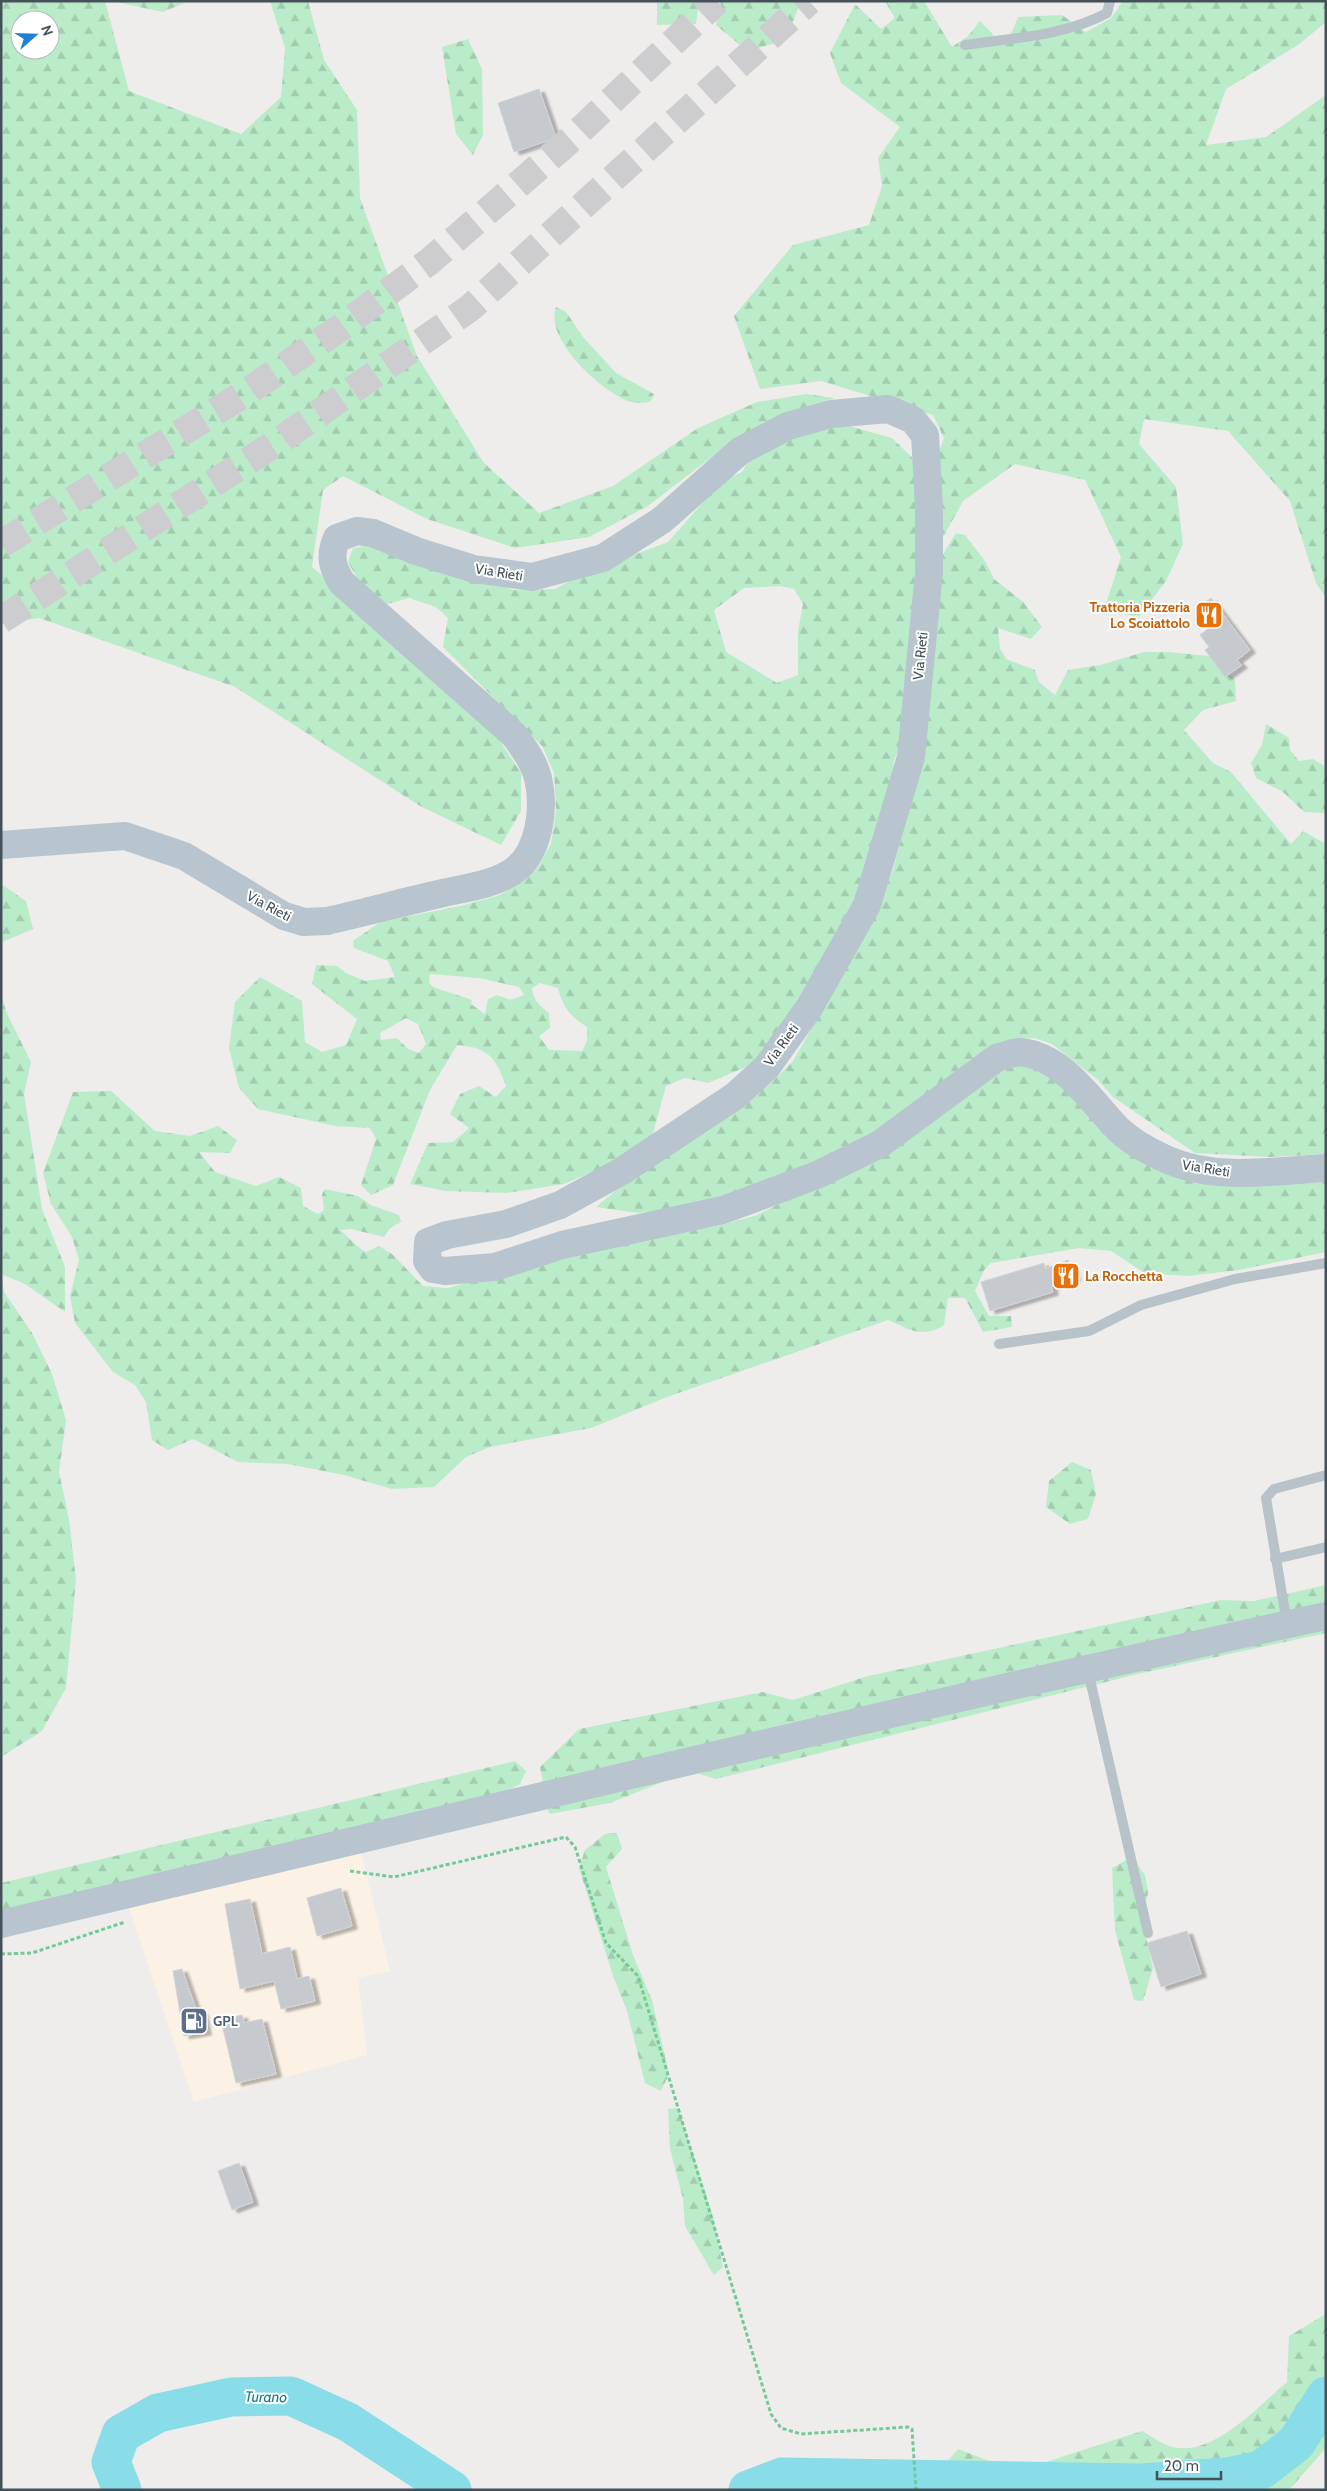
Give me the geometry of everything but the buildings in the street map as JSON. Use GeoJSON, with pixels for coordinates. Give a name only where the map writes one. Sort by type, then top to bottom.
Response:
{"type":"FeatureCollection","features":[{"type":"Feature","properties":{"kind":"street","name":"Via Rieti"},"geometry":{"type":"LineString","coordinates":[[1,845],[124,836],[184,856],[253,900],[284,916],[304,922],[328,921],[480,885],[512,872],[525,859],[532,848],[539,823],[540,798],[538,777],[527,753],[514,735],[342,583],[332,568],[331,551],[337,538],[357,531],[373,533],[416,551],[474,569],[532,577],[602,558],[662,520],[740,451],[788,426],[831,414],[888,409],[913,420],[925,435],[929,507],[929,572],[911,758],[867,905],[809,1008],[766,1068],[735,1096],[622,1171],[560,1205],[506,1224],[448,1235],[428,1242],[427,1261],[434,1269],[445,1271],[495,1267],[562,1246],[723,1210],[817,1176],[880,1144],[998,1058],[1019,1052],[1039,1058],[1061,1069],[1118,1129],[1146,1149],[1170,1161],[1202,1170],[1246,1173],[1326,1168]]}},
{"type":"Feature","properties":{"kind":"street"},"geometry":{"type":"LineString","coordinates":[[1,1924],[307,1854],[1087,1668],[1326,1616]]}},
{"type":"Feature","properties":{"kind":"lane"},"geometry":{"type":"LineString","coordinates":[[965,45],[1060,29],[1094,20],[1107,13],[1110,1]]}},
{"type":"Feature","properties":{"kind":"lane"},"geometry":{"type":"LineString","coordinates":[[999,1344],[1089,1331],[1141,1305],[1235,1279],[1326,1263]]}},
{"type":"Feature","properties":{"kind":"lane"},"geometry":{"type":"LineString","coordinates":[[1287,1624],[1266,1498],[1274,1489],[1326,1475]]}},
{"type":"Feature","properties":{"kind":"lane"},"geometry":{"type":"LineString","coordinates":[[1275,1559],[1326,1547]]}},
{"type":"Feature","properties":{"kind":"lane"},"geometry":{"type":"LineString","coordinates":[[1087,1668],[1148,1933]]}},
{"type":"Feature","properties":{"kind":"path"},"geometry":{"type":"LineString","coordinates":[[350,1871],[394,1877],[566,1837],[574,1847],[606,1943],[638,1976],[771,2414],[781,2428],[801,2434],[908,2427],[912,2429],[916,2490]]}},
{"type":"Feature","properties":{"kind":"path"},"geometry":{"type":"LineString","coordinates":[[1,1954],[32,1953],[132,1920]]}},
{"type":"Feature","properties":{"kind":"shaded area"},"geometry":{"type":"Polygon","coordinates":[[[361,1852],[390,1971],[358,1978],[367,2055],[194,2102],[129,1908],[361,1852]]]}},
{"type":"Feature","properties":{"kind":"green space"},"geometry":{"type":"Polygon","coordinates":[[[1,1],[105,1],[129,91],[241,134],[281,97],[285,48],[270,1],[308,1],[324,60],[357,110],[360,198],[417,356],[484,463],[539,513],[613,486],[698,428],[757,402],[806,394],[835,398],[800,409],[735,439],[648,506],[589,537],[515,548],[427,519],[343,476],[323,490],[312,567],[483,715],[521,773],[521,811],[501,845],[420,806],[235,687],[39,618],[1,624],[1,1]]]}},
{"type":"Feature","properties":{"kind":"green space"},"geometry":{"type":"Polygon","coordinates":[[[111,1],[189,1],[163,12],[111,1]]]}},
{"type":"Feature","properties":{"kind":"green space"},"geometry":{"type":"Polygon","coordinates":[[[657,1],[699,1],[696,24],[657,25],[657,1]]]}},
{"type":"Feature","properties":{"kind":"green space"},"geometry":{"type":"Polygon","coordinates":[[[721,1],[801,1],[786,40],[747,51],[716,25],[721,1]]]}},
{"type":"Feature","properties":{"kind":"green space"},"geometry":{"type":"Polygon","coordinates":[[[885,1],[924,1],[952,47],[968,36],[980,21],[999,44],[1012,32],[1018,17],[1062,15],[1086,32],[1111,18],[1123,1],[1326,1],[1326,22],[1298,45],[1226,89],[1206,145],[1266,137],[1326,95],[1326,598],[1316,583],[1290,501],[1228,431],[1144,419],[1139,444],[1176,487],[1183,544],[1166,581],[1139,617],[1104,610],[1121,557],[1085,480],[1015,464],[963,501],[934,554],[932,471],[944,438],[933,415],[821,381],[760,389],[734,316],[793,245],[869,225],[882,186],[878,158],[900,127],[841,83],[830,53],[855,4],[881,29],[895,18],[885,1]]]}},
{"type":"Feature","properties":{"kind":"green space"},"geometry":{"type":"Polygon","coordinates":[[[468,39],[482,69],[483,135],[473,155],[456,134],[442,47],[468,39]]]}},
{"type":"Feature","properties":{"kind":"green space"},"geometry":{"type":"Polygon","coordinates":[[[556,307],[566,312],[583,337],[616,373],[654,394],[650,402],[633,403],[619,397],[578,364],[559,334],[555,320],[556,307]]]}},
{"type":"Feature","properties":{"kind":"green space"},"geometry":{"type":"Polygon","coordinates":[[[842,424],[892,438],[920,465],[908,726],[894,761],[891,784],[850,915],[786,1025],[751,1065],[708,1083],[685,1078],[666,1086],[652,1137],[601,1168],[564,1184],[507,1193],[446,1191],[410,1184],[428,1143],[453,1142],[469,1128],[450,1114],[460,1094],[479,1086],[496,1097],[506,1086],[498,1068],[489,1056],[476,1048],[457,1045],[430,1090],[393,1185],[371,1195],[361,1185],[376,1139],[370,1128],[335,1126],[258,1109],[239,1088],[229,1048],[235,1002],[260,977],[302,1001],[305,1042],[322,1052],[346,1045],[357,1019],[312,984],[316,965],[337,966],[346,973],[365,981],[395,977],[388,961],[354,948],[353,941],[380,922],[465,905],[500,895],[525,880],[538,867],[551,844],[556,811],[554,773],[542,746],[443,647],[448,618],[436,607],[409,598],[388,604],[364,591],[348,562],[353,548],[382,543],[514,590],[555,589],[583,574],[668,542],[722,481],[742,472],[752,455],[773,442],[842,424]],[[780,586],[744,588],[714,610],[726,652],[777,683],[798,675],[798,631],[803,604],[794,589],[780,586]],[[430,974],[429,983],[442,990],[472,1000],[471,1004],[485,1014],[488,999],[497,995],[510,1000],[524,995],[519,987],[479,978],[430,974]],[[540,983],[532,988],[537,1002],[549,1013],[550,1028],[539,1036],[549,1050],[582,1051],[587,1041],[587,1027],[568,1011],[562,1001],[558,988],[540,983]],[[406,1018],[380,1033],[381,1040],[397,1038],[408,1049],[419,1053],[426,1044],[418,1024],[406,1018]]]}},
{"type":"Feature","properties":{"kind":"green space"},"geometry":{"type":"Polygon","coordinates":[[[956,533],[965,535],[985,561],[994,579],[1023,602],[1042,627],[1031,639],[998,628],[1000,648],[1006,659],[1035,670],[1039,682],[1055,695],[1068,670],[1100,665],[1144,652],[1209,656],[1235,679],[1236,701],[1203,710],[1184,730],[1213,763],[1231,772],[1291,844],[1303,831],[1326,844],[1326,1154],[1270,1157],[1195,1153],[1113,1097],[1098,1080],[1052,1044],[1034,1038],[1007,1041],[861,1141],[767,1183],[674,1210],[637,1213],[596,1207],[645,1166],[729,1105],[769,1085],[793,1061],[851,960],[892,873],[902,836],[908,804],[931,574],[956,533]]]}},
{"type":"Feature","properties":{"kind":"green space"},"geometry":{"type":"Polygon","coordinates":[[[1266,724],[1289,738],[1290,750],[1299,761],[1313,759],[1326,767],[1326,813],[1304,812],[1283,792],[1256,778],[1251,763],[1262,745],[1266,724]]]}},
{"type":"Feature","properties":{"kind":"green space"},"geometry":{"type":"Polygon","coordinates":[[[1,884],[26,901],[33,929],[1,944],[1,884]]]}},
{"type":"Feature","properties":{"kind":"green space"},"geometry":{"type":"Polygon","coordinates":[[[1,995],[8,1016],[31,1062],[24,1094],[42,1209],[65,1267],[65,1312],[25,1284],[1,1274],[1,995]]]}},
{"type":"Feature","properties":{"kind":"green space"},"geometry":{"type":"Polygon","coordinates":[[[1026,1062],[1048,1071],[1105,1127],[1241,1186],[1326,1182],[1326,1252],[1239,1270],[1187,1276],[1145,1273],[1111,1251],[1079,1248],[991,1263],[984,1270],[975,1291],[989,1316],[1011,1316],[1012,1327],[983,1332],[965,1298],[948,1298],[944,1325],[936,1329],[922,1332],[916,1331],[888,1320],[667,1397],[591,1428],[490,1447],[466,1457],[434,1487],[392,1489],[344,1475],[288,1464],[238,1462],[193,1439],[168,1450],[152,1440],[146,1402],[135,1385],[113,1372],[75,1323],[70,1296],[79,1260],[72,1237],[51,1204],[43,1173],[73,1092],[111,1091],[155,1131],[190,1136],[218,1126],[237,1140],[230,1153],[199,1152],[215,1172],[256,1186],[279,1177],[301,1188],[303,1206],[318,1214],[324,1210],[322,1194],[325,1189],[358,1196],[371,1205],[399,1215],[401,1222],[390,1228],[384,1237],[351,1229],[340,1230],[366,1252],[379,1246],[392,1254],[423,1286],[448,1288],[568,1254],[722,1225],[757,1215],[844,1171],[1003,1068],[1026,1062]]]}},
{"type":"Feature","properties":{"kind":"green space"},"geometry":{"type":"Polygon","coordinates":[[[1,1275],[4,1292],[32,1333],[52,1374],[66,1420],[59,1472],[69,1519],[76,1580],[66,1688],[42,1731],[1,1757],[1,1275]]]}},
{"type":"Feature","properties":{"kind":"green space"},"geometry":{"type":"Polygon","coordinates":[[[1072,1462],[1091,1470],[1096,1494],[1088,1519],[1070,1524],[1046,1507],[1049,1481],[1072,1462]]]}},
{"type":"Feature","properties":{"kind":"green space"},"geometry":{"type":"Polygon","coordinates":[[[1326,1585],[1326,1633],[1138,1674],[716,1779],[690,1771],[610,1803],[549,1814],[540,1767],[579,1729],[763,1692],[793,1700],[868,1676],[1221,1600],[1254,1601],[1326,1585]]]}},
{"type":"Feature","properties":{"kind":"green space"},"geometry":{"type":"Polygon","coordinates":[[[515,1761],[526,1771],[520,1784],[492,1800],[1,1916],[1,1883],[515,1761]]]}},
{"type":"Feature","properties":{"kind":"green space"},"geometry":{"type":"Polygon","coordinates":[[[617,1833],[622,1849],[606,1867],[633,1955],[652,2000],[669,2074],[661,2091],[645,2083],[627,2011],[613,1976],[579,1868],[585,1850],[605,1834],[617,1833]]]}},
{"type":"Feature","properties":{"kind":"green space"},"geometry":{"type":"Polygon","coordinates":[[[1132,1857],[1145,1875],[1148,1893],[1142,1919],[1153,1968],[1143,2001],[1134,2000],[1115,1930],[1112,1868],[1132,1857]]]}},
{"type":"Feature","properties":{"kind":"green space"},"geometry":{"type":"Polygon","coordinates":[[[678,2108],[713,2216],[723,2267],[714,2275],[685,2226],[683,2199],[670,2149],[668,2109],[678,2108]]]}},
{"type":"Feature","properties":{"kind":"green space"},"geometry":{"type":"Polygon","coordinates":[[[1326,2314],[1326,2448],[1289,2490],[922,2490],[958,2449],[1010,2469],[1049,2461],[1142,2431],[1173,2447],[1188,2448],[1204,2444],[1235,2427],[1287,2382],[1289,2336],[1326,2314]]]}},
{"type":"Feature","properties":{"kind":"waterway","name":"Turano"},"geometry":{"type":"LineString","coordinates":[[122,2490],[111,2462],[121,2434],[158,2413],[231,2397],[291,2396],[348,2422],[452,2490]]}},
{"type":"Feature","properties":{"kind":"waterway","name":"Turano"},"geometry":{"type":"LineString","coordinates":[[748,2490],[782,2477],[1142,2483],[1226,2477],[1261,2470],[1296,2443],[1326,2396]]}},
{"type":"Feature","properties":{"kind":"tunnel"},"geometry":{"type":"LineString","coordinates":[[1,544],[244,394],[340,328],[430,261],[571,139],[717,1]]}},
{"type":"Feature","properties":{"kind":"tunnel"},"geometry":{"type":"LineString","coordinates":[[1,620],[276,443],[470,308],[809,1]]}},
{"type":"Feature","properties":{"kind":"place","name":"Trattoria Pizzeria Lo Scoiattolo"},"geometry":{"type":"Point","coordinates":[1209,615]}},
{"type":"Feature","properties":{"kind":"place","name":"La Rocchetta"},"geometry":{"type":"Point","coordinates":[1066,1276]}},
{"type":"Feature","properties":{"kind":"place","name":"GPL"},"geometry":{"type":"Point","coordinates":[194,2021]}}]}
